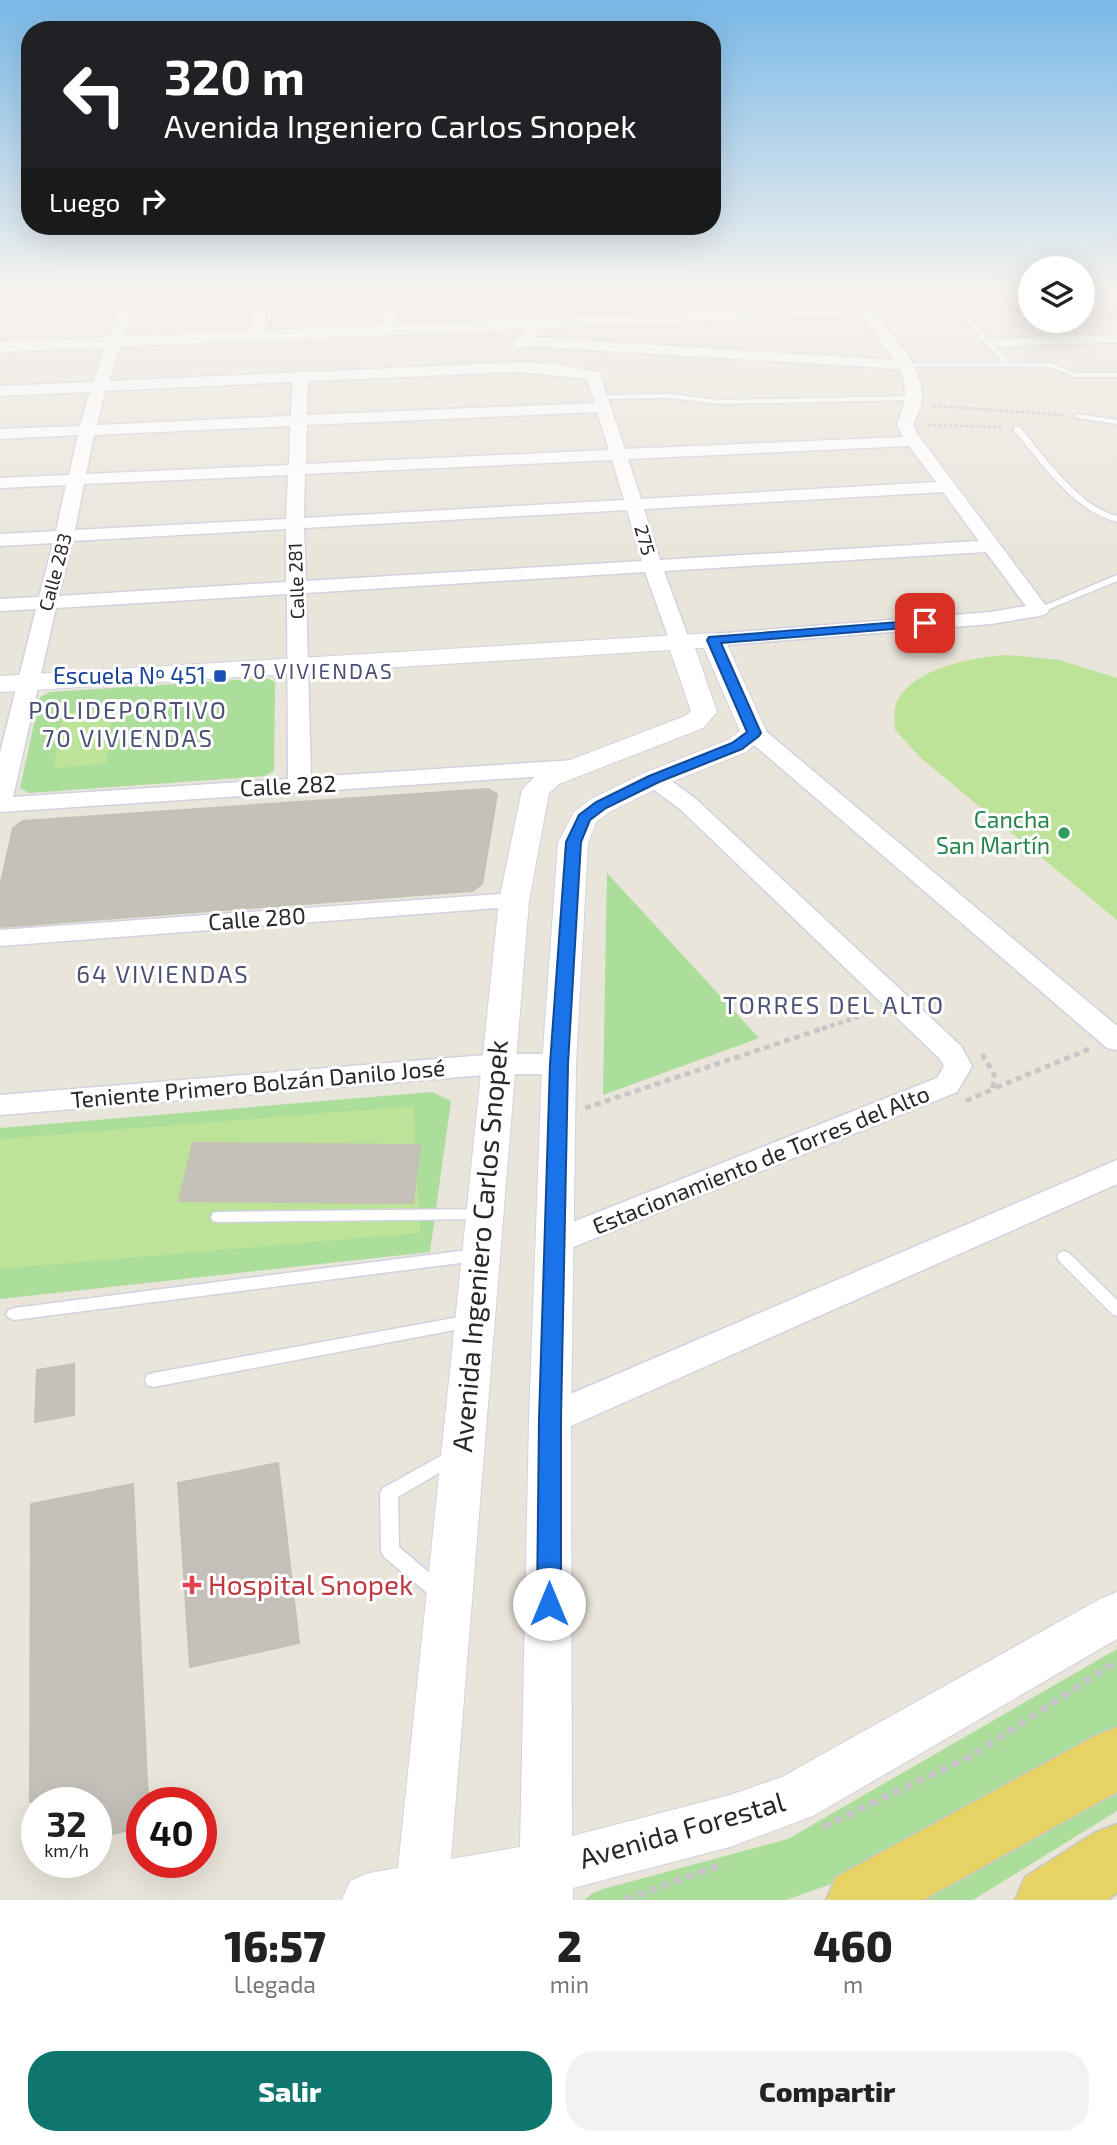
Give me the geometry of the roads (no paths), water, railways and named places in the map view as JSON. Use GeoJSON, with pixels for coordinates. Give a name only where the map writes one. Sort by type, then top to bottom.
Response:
{"type":"FeatureCollection","features":[{"type":"Feature","properties":{"kind":"main road"},"geometry":{"type":"LineString","coordinates":[[859,1900],[1117,1758]]}},
{"type":"Feature","properties":{"kind":"main road"},"geometry":{"type":"LineString","coordinates":[[1048,1900],[1117,1856]]}},
{"type":"Feature","properties":{"kind":"street","name":"Calle 283"},"geometry":{"type":"LineString","coordinates":[[0,805],[27,682],[65,537],[87,430],[101,382]]}},
{"type":"Feature","properties":{"kind":"street"},"geometry":{"type":"LineString","coordinates":[[0,391],[208,382]]}},
{"type":"Feature","properties":{"kind":"street","name":"Calle 281"},"geometry":{"type":"LineString","coordinates":[[300,382],[295,524],[300,785]]}},
{"type":"Feature","properties":{"kind":"street","name":"275"},"geometry":{"type":"LineString","coordinates":[[596,382],[653,567],[697,641],[702,702]]}},
{"type":"Feature","properties":{"kind":"street"},"geometry":{"type":"LineString","coordinates":[[0,684],[697,641],[990,618],[1039,610],[909,433],[914,398],[911,382]]}},
{"type":"Feature","properties":{"kind":"street"},"geometry":{"type":"LineString","coordinates":[[0,434],[603,402]]}},
{"type":"Feature","properties":{"kind":"street"},"geometry":{"type":"LineString","coordinates":[[0,483],[619,453],[909,433]]}},
{"type":"Feature","properties":{"kind":"street"},"geometry":{"type":"LineString","coordinates":[[0,540],[947,487]]}},
{"type":"Feature","properties":{"kind":"street"},"geometry":{"type":"LineString","coordinates":[[0,604],[990,546]]}},
{"type":"Feature","properties":{"kind":"street"},"geometry":{"type":"LineString","coordinates":[[697,641],[754,733],[1109,1042]]}},
{"type":"Feature","properties":{"kind":"street","name":"Avenida Ingeniero Carlos Snopek"},"geometry":{"type":"LineString","coordinates":[[422,1894],[497,1064],[514,901],[536,790],[549,778],[694,722],[704,712],[702,702]]}},
{"type":"Feature","properties":{"kind":"street"},"geometry":{"type":"LineString","coordinates":[[547,1884],[550,1419],[559,1064],[573,842],[584,818],[601,805],[654,779],[737,746],[754,733]]}},
{"type":"Feature","properties":{"kind":"street","name":"Calle 282"},"geometry":{"type":"LineString","coordinates":[[0,805],[575,767]]}},
{"type":"Feature","properties":{"kind":"street","name":"Estacionamiento de Torres del Alto"},"geometry":{"type":"LineString","coordinates":[[555,1242],[947,1085],[958,1066],[951,1053],[688,804],[654,779]]}},
{"type":"Feature","properties":{"kind":"street","name":"Calle 280"},"geometry":{"type":"LineString","coordinates":[[0,938],[514,901]]}},
{"type":"Feature","properties":{"kind":"street","name":"Teniente Primero Bolzán Danilo José"},"geometry":{"type":"LineString","coordinates":[[0,1105],[497,1064],[559,1064]]}},
{"type":"Feature","properties":{"kind":"street"},"geometry":{"type":"LineString","coordinates":[[550,1419],[1117,1171]]}},
{"type":"Feature","properties":{"kind":"street","name":"Avenida Forestal"},"geometry":{"type":"LineString","coordinates":[[369,1900],[547,1884],[795,1798],[1117,1614]]}},
{"type":"Feature","properties":{"kind":"lane"},"geometry":{"type":"LineString","coordinates":[[603,402],[670,396],[720,402],[914,398]]}},
{"type":"Feature","properties":{"kind":"lane"},"geometry":{"type":"LineString","coordinates":[[1079,416],[1117,422]]}},
{"type":"Feature","properties":{"kind":"lane"},"geometry":{"type":"LineString","coordinates":[[1017,429],[1089,507],[1110,519],[1117,519]]}},
{"type":"Feature","properties":{"kind":"lane"},"geometry":{"type":"LineString","coordinates":[[1039,610],[1117,578]]}},
{"type":"Feature","properties":{"kind":"lane"},"geometry":{"type":"LineString","coordinates":[[218,1217],[482,1234]]}},
{"type":"Feature","properties":{"kind":"lane"},"geometry":{"type":"LineString","coordinates":[[15,1314],[482,1234]]}},
{"type":"Feature","properties":{"kind":"lane"},"geometry":{"type":"LineString","coordinates":[[1064,1257],[1117,1310]]}},
{"type":"Feature","properties":{"kind":"lane"},"geometry":{"type":"LineString","coordinates":[[153,1380],[473,1320]]}},
{"type":"Feature","properties":{"kind":"lane"},"geometry":{"type":"LineString","coordinates":[[448,1600],[390,1551],[389,1493],[461,1451]]}},
{"type":"Feature","properties":{"kind":"place","name":"Escuela Nº 451"},"geometry":{"type":"Point","coordinates":[220,676]}},
{"type":"Feature","properties":{"kind":"place","name":"Cancha San Martín"},"geometry":{"type":"Point","coordinates":[1064,833]}},
{"type":"Feature","properties":{"kind":"place","name":"Hospital Snopek"},"geometry":{"type":"Point","coordinates":[192,1585]}},
{"type":"Feature","properties":{"kind":"district","name":"70 VIVIENDAS"},"geometry":{"type":"Point","coordinates":[317,672]}},
{"type":"Feature","properties":{"kind":"district","name":"POLIDEPORTIVO 70 VIVIENDAS"},"geometry":{"type":"Point","coordinates":[128,725]}},
{"type":"Feature","properties":{"kind":"district","name":"64 VIVIENDAS"},"geometry":{"type":"Point","coordinates":[163,975]}},
{"type":"Feature","properties":{"kind":"district","name":"TORRES DEL ALTO"},"geometry":{"type":"Point","coordinates":[834,1006]}}]}
